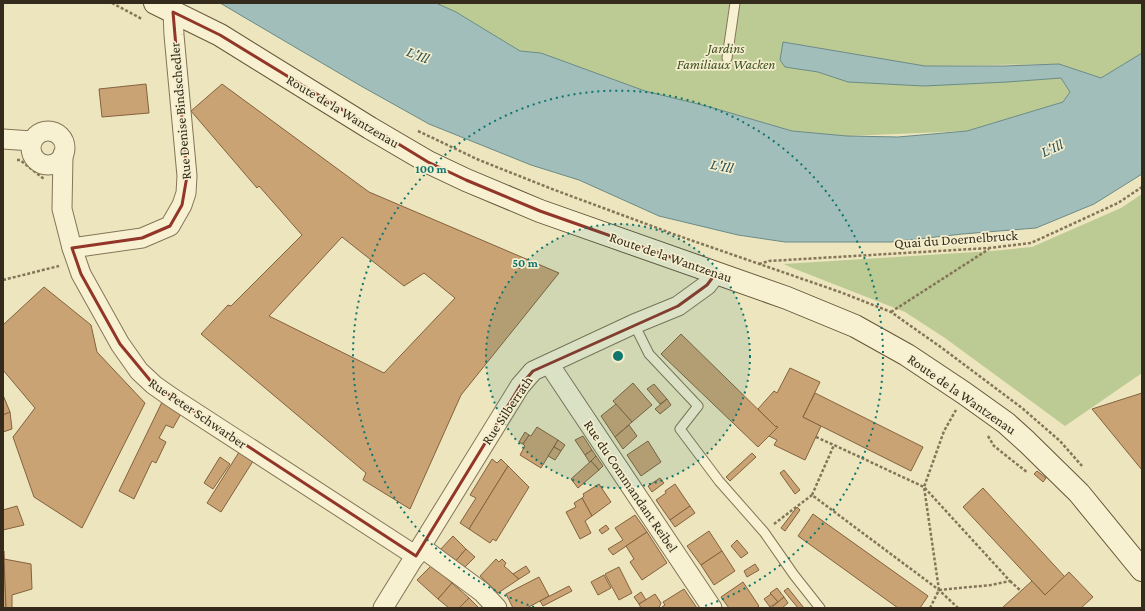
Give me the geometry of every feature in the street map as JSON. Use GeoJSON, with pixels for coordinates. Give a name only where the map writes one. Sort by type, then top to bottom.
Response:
{"type":"FeatureCollection","features":[{"type":"Feature","properties":{"kind":"street","name":"Rue Denise Bindschedler"},"geometry":{"type":"LineString","coordinates":[[75,255],[142,238],[170,226],[182,205],[186,193],[187,176],[174,35],[164,8]]}},
{"type":"Feature","properties":{"kind":"street","name":"Route de la Wantzenau"},"geometry":{"type":"LineString","coordinates":[[164,8],[220,35],[370,128],[434,165],[466,180],[540,211],[787,298],[856,326],[907,355],[1006,423],[1027,442],[1079,493],[1142,570]]}},
{"type":"Feature","properties":{"kind":"street","name":"Rue Peter Schwarber"},"geometry":{"type":"LineString","coordinates":[[3,139],[32,141],[35,136],[45,131],[51,131],[61,137],[64,142],[62,209],[81,274],[120,344],[139,371],[154,386],[482,592],[497,608]]}},
{"type":"Feature","properties":{"kind":"street","name":"Rue Silberrath"},"geometry":{"type":"LineString","coordinates":[[384,608],[520,386],[533,371],[634,324],[678,306],[707,285],[716,272]]}},
{"type":"Feature","properties":{"kind":"street","name":"Rue du Commandant Reibel"},"geometry":{"type":"LineString","coordinates":[[549,364],[712,608]]}},
{"type":"Feature","properties":{"kind":"lane"},"geometry":{"type":"LineString","coordinates":[[727,58],[735,3]]}},
{"type":"Feature","properties":{"kind":"lane"},"geometry":{"type":"LineString","coordinates":[[634,324],[649,354],[698,406],[680,429],[719,481],[764,532],[794,575],[820,608]]}},
{"type":"Feature","properties":{"kind":"path","name":"Quai du Doernelbruck"},"geometry":{"type":"LineString","coordinates":[[759,264],[769,262],[1031,244],[1118,203],[1142,187]]}},
{"type":"Feature","properties":{"kind":"path"},"geometry":{"type":"LineString","coordinates":[[891,312],[989,248]]}},
{"type":"Feature","properties":{"kind":"path"},"geometry":{"type":"LineString","coordinates":[[3,280],[75,255]]}},
{"type":"Feature","properties":{"kind":"path"},"geometry":{"type":"LineString","coordinates":[[930,608],[939,590],[924,487],[944,431],[957,409],[962,413]]}},
{"type":"Feature","properties":{"kind":"path"},"geometry":{"type":"LineString","coordinates":[[987,434],[994,446],[1033,477]]}},
{"type":"Feature","properties":{"kind":"path"},"geometry":{"type":"LineString","coordinates":[[816,437],[924,487],[1010,581],[1021,591]]}},
{"type":"Feature","properties":{"kind":"path"},"geometry":{"type":"LineString","coordinates":[[764,532],[812,495],[834,445]]}},
{"type":"Feature","properties":{"kind":"path"},"geometry":{"type":"LineString","coordinates":[[812,495],[939,590],[958,608]]}},
{"type":"Feature","properties":{"kind":"path"},"geometry":{"type":"LineString","coordinates":[[939,590],[992,585],[1010,581]]}},
{"type":"Feature","properties":{"kind":"highlighted area"},"geometry":{"type":"Polygon","coordinates":[[[173,12],[220,35],[428,162],[466,180],[540,211],[716,273],[707,285],[678,306],[533,371],[520,386],[416,556],[154,385],[120,344],[81,274],[72,248],[142,238],[170,226],[182,205],[187,176],[173,12]]]}},
{"type":"Feature","properties":{"kind":"green space","name":"Jardins Familiaux Wacken"},"geometry":{"type":"Polygon","coordinates":[[[436,3],[1142,3],[1142,53],[1101,78],[1059,64],[925,66],[783,42],[785,67],[818,72],[848,82],[1061,78],[1070,92],[1063,102],[967,131],[847,136],[792,131],[710,107],[645,91],[541,53],[520,51],[456,12],[436,3]]]}},
{"type":"Feature","properties":{"kind":"green space"},"geometry":{"type":"Polygon","coordinates":[[[1142,194],[1142,373],[1065,426],[945,338],[905,312],[784,264],[992,251],[1032,247],[1121,208],[1142,194]]]}},
{"type":"Feature","properties":{"kind":"water","name":"L'Ill"},"geometry":{"type":"Polygon","coordinates":[[[220,3],[436,3],[456,12],[520,51],[541,53],[645,91],[710,107],[792,131],[847,136],[898,137],[967,131],[1063,102],[1070,92],[1061,78],[924,86],[848,82],[818,72],[785,67],[780,60],[783,42],[925,66],[1059,64],[1101,78],[1142,53],[1142,174],[1094,204],[1036,228],[891,242],[785,242],[738,235],[659,216],[579,180],[531,165],[429,124],[220,3]]]}},
{"type":"Feature","properties":{"kind":"building"},"geometry":{"type":"Polygon","coordinates":[[[146,84],[149,113],[102,117],[99,89],[146,84]]]}},
{"type":"Feature","properties":{"kind":"building"},"geometry":{"type":"Polygon","coordinates":[[[222,84],[369,192],[559,273],[461,395],[410,509],[363,480],[366,473],[201,334],[228,305],[231,306],[302,235],[259,186],[257,188],[191,111],[222,84]],[[342,237],[269,316],[384,373],[455,298],[424,273],[404,286],[342,237]]]}},
{"type":"Feature","properties":{"kind":"building"},"geometry":{"type":"Polygon","coordinates":[[[44,287],[91,325],[97,352],[145,403],[82,528],[34,497],[13,437],[35,408],[3,370],[3,325],[44,287]]]}},
{"type":"Feature","properties":{"kind":"building"},"geometry":{"type":"Polygon","coordinates":[[[681,334],[776,427],[778,427],[758,447],[661,354],[681,334]]]}},
{"type":"Feature","properties":{"kind":"building"},"geometry":{"type":"Polygon","coordinates":[[[790,368],[820,382],[803,417],[821,426],[805,460],[774,445],[777,440],[769,436],[778,427],[776,427],[758,409],[774,391],[777,393],[790,368]]]}},
{"type":"Feature","properties":{"kind":"building"},"geometry":{"type":"Polygon","coordinates":[[[633,383],[652,405],[632,422],[613,401],[633,383]]]}},
{"type":"Feature","properties":{"kind":"building"},"geometry":{"type":"Polygon","coordinates":[[[654,384],[667,399],[660,404],[647,389],[654,384]]]}},
{"type":"Feature","properties":{"kind":"building"},"geometry":{"type":"Polygon","coordinates":[[[815,393],[923,447],[911,471],[803,417],[815,393]]]}},
{"type":"Feature","properties":{"kind":"building"},"geometry":{"type":"Polygon","coordinates":[[[1142,393],[1142,470],[1092,409],[1142,393]]]}},
{"type":"Feature","properties":{"kind":"building"},"geometry":{"type":"Polygon","coordinates":[[[3,395],[10,412],[3,415],[3,395]]]}},
{"type":"Feature","properties":{"kind":"building"},"geometry":{"type":"Polygon","coordinates":[[[667,399],[671,405],[660,414],[655,409],[667,399]]]}},
{"type":"Feature","properties":{"kind":"building"},"geometry":{"type":"Polygon","coordinates":[[[163,400],[183,410],[173,428],[166,425],[159,438],[166,442],[156,463],[152,461],[134,499],[119,491],[163,400]]]}},
{"type":"Feature","properties":{"kind":"building"},"geometry":{"type":"Polygon","coordinates":[[[616,404],[632,422],[615,437],[601,416],[616,404]]]}},
{"type":"Feature","properties":{"kind":"building"},"geometry":{"type":"Polygon","coordinates":[[[10,412],[12,429],[3,432],[3,415],[10,412]]]}},
{"type":"Feature","properties":{"kind":"building"},"geometry":{"type":"Polygon","coordinates":[[[629,425],[637,436],[623,449],[615,437],[629,425]]]}},
{"type":"Feature","properties":{"kind":"building"},"geometry":{"type":"Polygon","coordinates":[[[537,427],[558,440],[541,468],[520,455],[525,446],[523,444],[537,427]]]}},
{"type":"Feature","properties":{"kind":"building"},"geometry":{"type":"Polygon","coordinates":[[[525,432],[529,435],[523,444],[519,442],[525,432]]]}},
{"type":"Feature","properties":{"kind":"building"},"geometry":{"type":"Polygon","coordinates":[[[583,436],[592,450],[585,455],[575,440],[583,436]]]}},
{"type":"Feature","properties":{"kind":"building"},"geometry":{"type":"Polygon","coordinates":[[[558,440],[565,445],[561,451],[554,447],[558,440]]]}},
{"type":"Feature","properties":{"kind":"building"},"geometry":{"type":"Polygon","coordinates":[[[648,441],[661,462],[641,476],[627,455],[648,441]]]}},
{"type":"Feature","properties":{"kind":"building"},"geometry":{"type":"Polygon","coordinates":[[[554,447],[561,451],[555,460],[548,456],[554,447]]]}},
{"type":"Feature","properties":{"kind":"building"},"geometry":{"type":"Polygon","coordinates":[[[241,449],[255,458],[221,512],[207,503],[241,449]]]}},
{"type":"Feature","properties":{"kind":"building"},"geometry":{"type":"Polygon","coordinates":[[[592,450],[596,456],[590,463],[585,455],[592,450]]]}},
{"type":"Feature","properties":{"kind":"building"},"geometry":{"type":"Polygon","coordinates":[[[752,453],[756,457],[730,481],[726,477],[752,453]]]}},
{"type":"Feature","properties":{"kind":"building"},"geometry":{"type":"Polygon","coordinates":[[[596,456],[603,466],[599,470],[591,461],[596,456]]]}},
{"type":"Feature","properties":{"kind":"building"},"geometry":{"type":"Polygon","coordinates":[[[220,457],[230,464],[213,489],[204,483],[220,457]]]}},
{"type":"Feature","properties":{"kind":"building"},"geometry":{"type":"Polygon","coordinates":[[[492,459],[497,463],[501,459],[508,466],[469,529],[460,523],[476,498],[470,495],[492,459]]]}},
{"type":"Feature","properties":{"kind":"building"},"geometry":{"type":"Polygon","coordinates":[[[591,461],[599,470],[578,488],[571,479],[591,461]]]}},
{"type":"Feature","properties":{"kind":"building"},"geometry":{"type":"Polygon","coordinates":[[[508,466],[529,487],[496,541],[493,539],[490,543],[469,529],[508,466]]]}},
{"type":"Feature","properties":{"kind":"building"},"geometry":{"type":"Polygon","coordinates":[[[784,470],[800,490],[795,494],[780,473],[784,470]]]}},
{"type":"Feature","properties":{"kind":"building"},"geometry":{"type":"Polygon","coordinates":[[[1037,471],[1046,478],[1043,482],[1034,474],[1037,471]]]}},
{"type":"Feature","properties":{"kind":"building"},"geometry":{"type":"Polygon","coordinates":[[[660,478],[664,483],[652,492],[648,486],[660,478]]]}},
{"type":"Feature","properties":{"kind":"building"},"geometry":{"type":"Polygon","coordinates":[[[599,484],[611,502],[592,516],[582,498],[584,496],[583,494],[599,484]]]}},
{"type":"Feature","properties":{"kind":"building"},"geometry":{"type":"Polygon","coordinates":[[[675,484],[690,506],[670,520],[656,500],[675,484]]]}},
{"type":"Feature","properties":{"kind":"building"},"geometry":{"type":"Polygon","coordinates":[[[983,488],[1065,577],[1045,595],[963,507],[983,488]]]}},
{"type":"Feature","properties":{"kind":"building"},"geometry":{"type":"Polygon","coordinates":[[[582,498],[592,516],[585,521],[591,533],[580,539],[566,512],[576,507],[574,503],[582,498]]]}},
{"type":"Feature","properties":{"kind":"building"},"geometry":{"type":"Polygon","coordinates":[[[17,506],[24,525],[3,530],[3,510],[17,506]]]}},
{"type":"Feature","properties":{"kind":"building"},"geometry":{"type":"Polygon","coordinates":[[[690,506],[695,513],[675,527],[670,520],[690,506]]]}},
{"type":"Feature","properties":{"kind":"building"},"geometry":{"type":"Polygon","coordinates":[[[797,507],[800,510],[785,531],[781,528],[797,507]]]}},
{"type":"Feature","properties":{"kind":"building"},"geometry":{"type":"Polygon","coordinates":[[[813,514],[928,596],[920,608],[898,608],[798,536],[813,514]]]}},
{"type":"Feature","properties":{"kind":"building"},"geometry":{"type":"Polygon","coordinates":[[[635,515],[647,532],[613,555],[608,549],[623,540],[615,528],[635,515]]]}},
{"type":"Feature","properties":{"kind":"building"},"geometry":{"type":"Polygon","coordinates":[[[606,525],[609,529],[602,534],[599,530],[606,525]]]}},
{"type":"Feature","properties":{"kind":"building"},"geometry":{"type":"Polygon","coordinates":[[[709,531],[722,551],[701,565],[687,546],[709,531]]]}},
{"type":"Feature","properties":{"kind":"building"},"geometry":{"type":"Polygon","coordinates":[[[647,532],[667,563],[642,580],[630,562],[634,559],[626,546],[647,532]]]}},
{"type":"Feature","properties":{"kind":"building"},"geometry":{"type":"Polygon","coordinates":[[[453,536],[466,549],[453,564],[439,551],[453,536]]]}},
{"type":"Feature","properties":{"kind":"building"},"geometry":{"type":"Polygon","coordinates":[[[737,540],[748,553],[741,558],[731,546],[737,540]]]}},
{"type":"Feature","properties":{"kind":"building"},"geometry":{"type":"Polygon","coordinates":[[[466,549],[475,557],[461,571],[453,564],[466,549]]]}},
{"type":"Feature","properties":{"kind":"building"},"geometry":{"type":"Polygon","coordinates":[[[4,551],[6,608],[3,608],[4,551]]]}},
{"type":"Feature","properties":{"kind":"building"},"geometry":{"type":"Polygon","coordinates":[[[722,551],[735,571],[714,585],[701,565],[722,551]]]}},
{"type":"Feature","properties":{"kind":"building"},"geometry":{"type":"Polygon","coordinates":[[[4,559],[31,564],[32,589],[12,595],[12,608],[6,608],[4,559]]]}},
{"type":"Feature","properties":{"kind":"building"},"geometry":{"type":"Polygon","coordinates":[[[496,559],[499,562],[502,559],[506,563],[504,566],[519,579],[498,593],[480,576],[496,559]]]}},
{"type":"Feature","properties":{"kind":"building"},"geometry":{"type":"Polygon","coordinates":[[[755,564],[759,570],[747,577],[744,571],[755,564]]]}},
{"type":"Feature","properties":{"kind":"building"},"geometry":{"type":"Polygon","coordinates":[[[432,565],[452,583],[438,599],[417,580],[432,565]]]}},
{"type":"Feature","properties":{"kind":"building"},"geometry":{"type":"Polygon","coordinates":[[[526,566],[530,572],[519,579],[513,574],[526,566]]]}},
{"type":"Feature","properties":{"kind":"building"},"geometry":{"type":"Polygon","coordinates":[[[619,567],[632,593],[619,600],[605,574],[619,567]]]}},
{"type":"Feature","properties":{"kind":"building"},"geometry":{"type":"Polygon","coordinates":[[[1069,572],[1093,597],[1081,608],[1002,608],[1032,581],[1045,595],[1069,572]]]}},
{"type":"Feature","properties":{"kind":"building"},"geometry":{"type":"Polygon","coordinates":[[[604,575],[611,588],[598,595],[591,582],[604,575]]]}},
{"type":"Feature","properties":{"kind":"building"},"geometry":{"type":"Polygon","coordinates":[[[539,577],[549,596],[527,608],[513,608],[506,594],[539,577]]]}},
{"type":"Feature","properties":{"kind":"building"},"geometry":{"type":"Polygon","coordinates":[[[743,582],[759,606],[756,608],[729,608],[721,597],[743,582]]]}},
{"type":"Feature","properties":{"kind":"building"},"geometry":{"type":"Polygon","coordinates":[[[452,583],[469,598],[459,608],[449,608],[438,599],[452,583]]]}},
{"type":"Feature","properties":{"kind":"building"},"geometry":{"type":"Polygon","coordinates":[[[569,586],[572,591],[543,606],[540,601],[569,586]]]}},
{"type":"Feature","properties":{"kind":"building"},"geometry":{"type":"Polygon","coordinates":[[[777,588],[784,597],[778,602],[770,593],[777,588]]]}},
{"type":"Feature","properties":{"kind":"building"},"geometry":{"type":"Polygon","coordinates":[[[788,588],[804,608],[798,608],[784,591],[788,588]]]}},
{"type":"Feature","properties":{"kind":"building"},"geometry":{"type":"Polygon","coordinates":[[[684,589],[697,608],[662,607],[665,605],[663,602],[684,589]]]}},
{"type":"Feature","properties":{"kind":"building"},"geometry":{"type":"Polygon","coordinates":[[[641,592],[646,600],[639,604],[634,597],[641,592]]]}},
{"type":"Feature","properties":{"kind":"building"},"geometry":{"type":"Polygon","coordinates":[[[655,594],[661,603],[659,608],[641,608],[639,604],[655,594]]]}},
{"type":"Feature","properties":{"kind":"building"},"geometry":{"type":"Polygon","coordinates":[[[771,594],[778,602],[770,607],[764,599],[771,594]]]}},
{"type":"Feature","properties":{"kind":"building"},"geometry":{"type":"Polygon","coordinates":[[[784,597],[788,603],[782,608],[771,608],[784,597]]]}},
{"type":"Feature","properties":{"kind":"building"},"geometry":{"type":"Polygon","coordinates":[[[469,598],[479,608],[459,608],[469,598]]]}}]}
